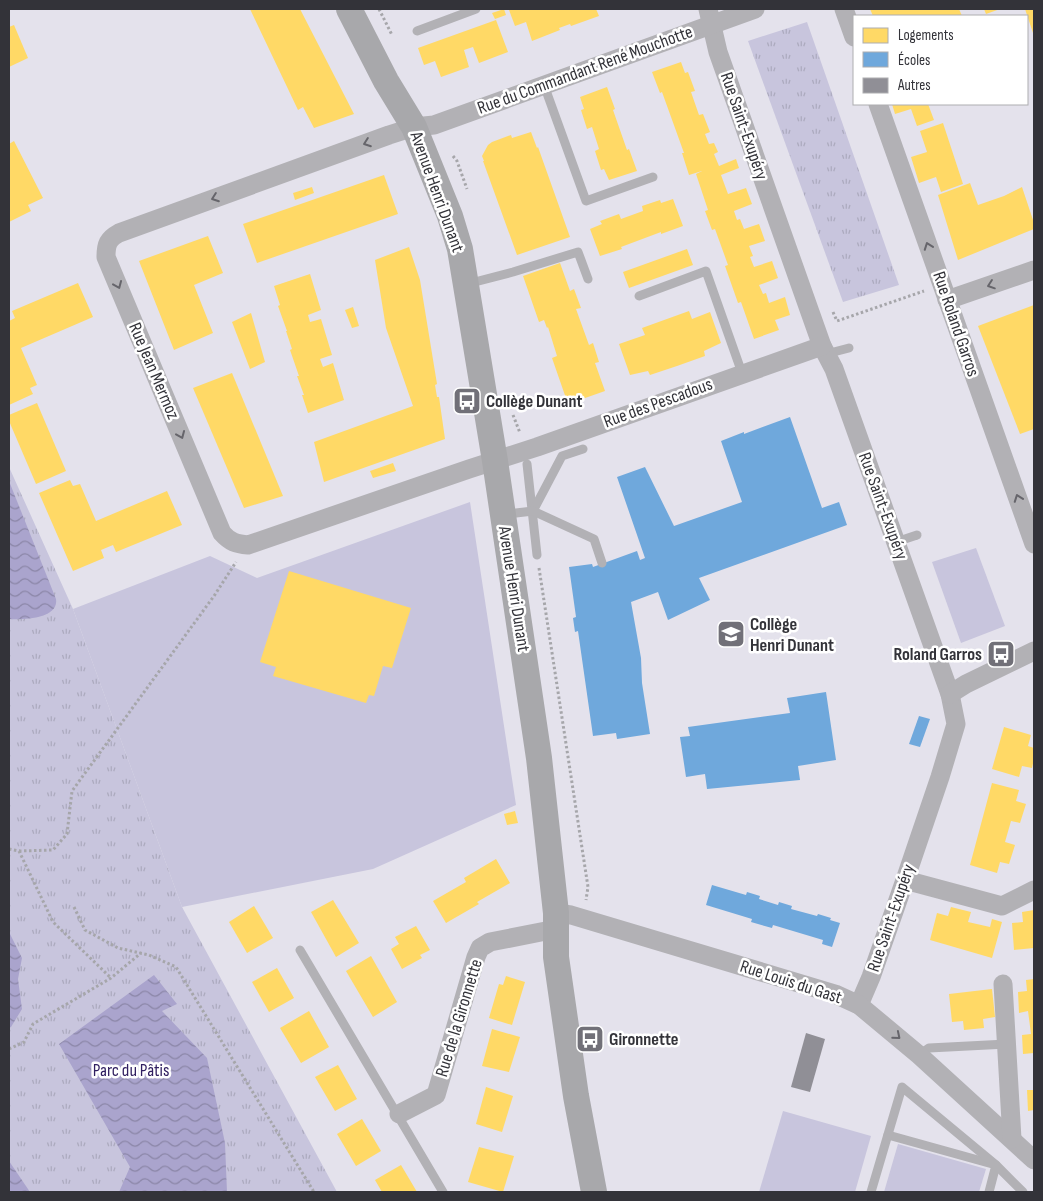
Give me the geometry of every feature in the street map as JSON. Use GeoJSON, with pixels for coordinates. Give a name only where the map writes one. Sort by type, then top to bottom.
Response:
{"type":"FeatureCollection","features":[{"type":"Feature","properties":{"kind":"street","name":"Avenue Henri Dunant"},"geometry":{"type":"LineString","coordinates":[[349,9],[386,81],[414,127],[450,216],[460,249],[467,284],[539,758],[556,921],[556,957],[576,1096],[594,1192]]}},
{"type":"Feature","properties":{"kind":"street","name":"Rue du Commandant René Mouchotte"},"geometry":{"type":"LineString","coordinates":[[414,127],[434,125],[544,85],[710,17],[755,9]]}},
{"type":"Feature","properties":{"kind":"street"},"geometry":{"type":"LineString","coordinates":[[844,9],[853,35]]}},
{"type":"Feature","properties":{"kind":"street","name":"Rue Saint-Exupéry"},"geometry":{"type":"LineString","coordinates":[[710,17],[721,60],[824,350],[834,369],[950,694],[956,724],[905,880],[859,1005]]}},
{"type":"Feature","properties":{"kind":"street","name":"Rue Roland Garros"},"geometry":{"type":"LineString","coordinates":[[878,105],[1034,544]]}},
{"type":"Feature","properties":{"kind":"street","name":"Rue Jean Mermoz"},"geometry":{"type":"LineString","coordinates":[[248,544],[238,544],[229,540],[222,533],[106,257],[106,246],[110,238],[119,233],[414,127]]}},
{"type":"Feature","properties":{"kind":"street"},"geometry":{"type":"LineString","coordinates":[[944,292],[1034,270]]}},
{"type":"Feature","properties":{"kind":"street","name":"Rue des Pescadous"},"geometry":{"type":"LineString","coordinates":[[494,461],[742,373],[824,350]]}},
{"type":"Feature","properties":{"kind":"street"},"geometry":{"type":"LineString","coordinates":[[248,544],[494,461]]}},
{"type":"Feature","properties":{"kind":"street"},"geometry":{"type":"LineString","coordinates":[[950,694],[966,684],[1034,651]]}},
{"type":"Feature","properties":{"kind":"street"},"geometry":{"type":"LineString","coordinates":[[905,880],[1002,906],[1034,885]]}},
{"type":"Feature","properties":{"kind":"street","name":"Rue Louis du Gast"},"geometry":{"type":"LineString","coordinates":[[556,921],[571,915],[835,994],[859,1005],[919,1055],[1034,1160]]}},
{"type":"Feature","properties":{"kind":"street","name":"Rue de la Gironnette"},"geometry":{"type":"LineString","coordinates":[[398,1114],[436,1095],[448,1036],[480,948],[490,942],[556,921]]}},
{"type":"Feature","properties":{"kind":"street"},"geometry":{"type":"LineString","coordinates":[[1003,984],[1012,1139]]}},
{"type":"Feature","properties":{"kind":"lane"},"geometry":{"type":"LineString","coordinates":[[417,31],[476,9]]}},
{"type":"Feature","properties":{"kind":"lane"},"geometry":{"type":"LineString","coordinates":[[544,85],[586,201],[653,177]]}},
{"type":"Feature","properties":{"kind":"lane"},"geometry":{"type":"LineString","coordinates":[[467,284],[578,252],[588,279]]}},
{"type":"Feature","properties":{"kind":"lane"},"geometry":{"type":"LineString","coordinates":[[639,296],[706,271],[742,373]]}},
{"type":"Feature","properties":{"kind":"lane"},"geometry":{"type":"LineString","coordinates":[[824,350],[849,348]]}},
{"type":"Feature","properties":{"kind":"lane"},"geometry":{"type":"LineString","coordinates":[[533,511],[561,454],[584,449]]}},
{"type":"Feature","properties":{"kind":"lane"},"geometry":{"type":"LineString","coordinates":[[527,464],[537,555]]}},
{"type":"Feature","properties":{"kind":"lane"},"geometry":{"type":"LineString","coordinates":[[516,513],[533,511],[594,539],[602,563]]}},
{"type":"Feature","properties":{"kind":"lane"},"geometry":{"type":"LineString","coordinates":[[896,542],[917,535]]}},
{"type":"Feature","properties":{"kind":"lane"},"geometry":{"type":"LineString","coordinates":[[300,950],[443,1192]]}},
{"type":"Feature","properties":{"kind":"lane"},"geometry":{"type":"LineString","coordinates":[[919,1055],[929,1048],[1006,1044]]}},
{"type":"Feature","properties":{"kind":"lane"},"geometry":{"type":"LineString","coordinates":[[871,1192],[902,1086],[996,1165],[1023,1192]]}},
{"type":"Feature","properties":{"kind":"lane"},"geometry":{"type":"LineString","coordinates":[[888,1135],[996,1165]]}},
{"type":"Feature","properties":{"kind":"lane"},"geometry":{"type":"LineString","coordinates":[[989,1192],[996,1165]]}},
{"type":"Feature","properties":{"kind":"path"},"geometry":{"type":"LineString","coordinates":[[831,308],[837,321],[944,292]]}},
{"type":"Feature","properties":{"kind":"path"},"geometry":{"type":"LineString","coordinates":[[9,849],[19,852],[53,850],[67,834],[72,791],[214,596],[248,544]]}},
{"type":"Feature","properties":{"kind":"path"},"geometry":{"type":"LineString","coordinates":[[537,555],[588,887],[586,905]]}},
{"type":"Feature","properties":{"kind":"path"},"geometry":{"type":"LineString","coordinates":[[19,852],[53,922],[111,978]]}},
{"type":"Feature","properties":{"kind":"path"},"geometry":{"type":"LineString","coordinates":[[74,907],[85,930],[118,948],[141,953],[176,967],[314,1192]]}},
{"type":"Feature","properties":{"kind":"path"},"geometry":{"type":"LineString","coordinates":[[9,1049],[24,1042],[33,1024],[111,978],[141,953]]}},
{"type":"Feature","properties":{"kind":"green space"},"geometry":{"type":"Polygon","coordinates":[[[807,22],[899,285],[843,302],[748,41],[807,22]]]}},
{"type":"Feature","properties":{"kind":"green space","name":"Parc du Pâtis"},"geometry":{"type":"Polygon","coordinates":[[[9,467],[73,609],[182,907],[337,1192],[9,1192],[9,467]]]}},
{"type":"Feature","properties":{"kind":"green space"},"geometry":{"type":"Polygon","coordinates":[[[470,502],[516,805],[373,869],[182,907],[73,609],[210,556],[257,578],[470,502]]]}},
{"type":"Feature","properties":{"kind":"green space"},"geometry":{"type":"Polygon","coordinates":[[[976,548],[1005,626],[961,643],[932,562],[976,548]]]}},
{"type":"Feature","properties":{"kind":"green space"},"geometry":{"type":"Polygon","coordinates":[[[783,1111],[871,1136],[855,1192],[759,1192],[783,1111]]]}},
{"type":"Feature","properties":{"kind":"green space"},"geometry":{"type":"Polygon","coordinates":[[[898,1144],[986,1169],[979,1192],[884,1192],[898,1144]]]}},
{"type":"Feature","properties":{"kind":"water"},"geometry":{"type":"Polygon","coordinates":[[[9,481],[56,599],[52,611],[39,617],[9,619],[9,481]]]}},
{"type":"Feature","properties":{"kind":"water"},"geometry":{"type":"Polygon","coordinates":[[[9,932],[22,958],[18,979],[22,1009],[9,1028],[9,932]]]}},
{"type":"Feature","properties":{"kind":"water"},"geometry":{"type":"Polygon","coordinates":[[[154,975],[177,1004],[162,1011],[207,1058],[225,1143],[227,1192],[119,1192],[130,1167],[59,1044],[154,975]]]}},
{"type":"Feature","properties":{"kind":"water"},"geometry":{"type":"Polygon","coordinates":[[[9,1161],[30,1192],[9,1192],[9,1161]]]}},
{"type":"Feature","properties":{"kind":"building: Logements"},"geometry":{"type":"Polygon","coordinates":[[[250,9],[300,9],[354,114],[314,128],[303,107],[298,110],[250,9]]]}},
{"type":"Feature","properties":{"kind":"building: Logements"},"geometry":{"type":"Polygon","coordinates":[[[504,9],[506,15],[495,19],[492,13],[504,9]]]}},
{"type":"Feature","properties":{"kind":"building: Logements"},"geometry":{"type":"Polygon","coordinates":[[[596,9],[599,16],[571,26],[570,24],[559,28],[560,30],[532,41],[526,22],[515,26],[509,10],[596,9]]]}},
{"type":"Feature","properties":{"kind":"building: Logements"},"geometry":{"type":"Polygon","coordinates":[[[870,9],[959,9],[962,15],[873,15],[870,9]]]}},
{"type":"Feature","properties":{"kind":"building: Logements"},"geometry":{"type":"Polygon","coordinates":[[[984,9],[1000,9],[986,14],[984,9]]]}},
{"type":"Feature","properties":{"kind":"building: Logements"},"geometry":{"type":"Polygon","coordinates":[[[1025,9],[1034,9],[1034,36],[1028,15],[1025,9]]]}},
{"type":"Feature","properties":{"kind":"building: Logements"},"geometry":{"type":"Polygon","coordinates":[[[496,20],[508,52],[479,63],[473,47],[464,50],[469,67],[441,77],[435,61],[424,65],[418,48],[496,20]]]}},
{"type":"Feature","properties":{"kind":"building: Logements"},"geometry":{"type":"Polygon","coordinates":[[[14,25],[28,58],[9,67],[9,27],[14,25]]]}},
{"type":"Feature","properties":{"kind":"building: Logements"},"geometry":{"type":"Polygon","coordinates":[[[681,62],[685,73],[688,72],[695,91],[691,92],[699,115],[703,114],[710,132],[705,134],[709,144],[714,143],[718,152],[714,154],[719,166],[736,159],[739,168],[721,175],[728,194],[746,188],[752,204],[734,211],[737,220],[740,219],[744,229],[759,224],[765,241],[749,246],[753,256],[750,257],[754,267],[772,261],[778,278],[759,285],[763,294],[766,293],[769,303],[785,297],[790,315],[775,320],[779,330],[754,339],[741,302],[738,303],[725,266],[728,265],[715,229],[712,230],[705,211],[708,210],[696,174],[702,171],[689,175],[682,153],[684,153],[662,92],[660,93],[652,72],[681,62]]]}},
{"type":"Feature","properties":{"kind":"building: Logements"},"geometry":{"type":"Polygon","coordinates":[[[607,87],[627,150],[629,149],[637,171],[609,180],[604,169],[601,170],[595,151],[599,149],[592,127],[587,129],[581,110],[584,109],[580,97],[607,87]]]}},
{"type":"Feature","properties":{"kind":"building: Logements"},"geometry":{"type":"Polygon","coordinates":[[[892,105],[928,105],[934,120],[917,126],[911,109],[895,114],[892,105]]]}},
{"type":"Feature","properties":{"kind":"building: Logements"},"geometry":{"type":"Polygon","coordinates":[[[943,123],[963,184],[941,192],[936,177],[919,183],[911,157],[927,152],[920,131],[943,123]]]}},
{"type":"Feature","properties":{"kind":"building: Logements"},"geometry":{"type":"Polygon","coordinates":[[[531,132],[570,237],[517,255],[482,156],[488,145],[492,142],[511,135],[512,138],[531,132]]]}},
{"type":"Feature","properties":{"kind":"building: Logements"},"geometry":{"type":"Polygon","coordinates":[[[14,141],[43,198],[28,205],[31,211],[9,222],[9,144],[14,141]]]}},
{"type":"Feature","properties":{"kind":"building: Logements"},"geometry":{"type":"Polygon","coordinates":[[[384,175],[398,214],[257,263],[243,224],[384,175]]]}},
{"type":"Feature","properties":{"kind":"building: Logements"},"geometry":{"type":"Polygon","coordinates":[[[970,183],[978,205],[1004,196],[1022,187],[1034,223],[1034,229],[958,260],[938,195],[970,183]]]}},
{"type":"Feature","properties":{"kind":"building: Logements"},"geometry":{"type":"Polygon","coordinates":[[[312,187],[314,193],[295,200],[293,193],[312,187]]]}},
{"type":"Feature","properties":{"kind":"building: Logements"},"geometry":{"type":"Polygon","coordinates":[[[673,199],[683,226],[661,234],[661,232],[621,247],[622,249],[600,256],[590,229],[602,224],[600,221],[619,214],[621,219],[643,211],[642,206],[660,200],[661,203],[673,199]]]}},
{"type":"Feature","properties":{"kind":"building: Logements"},"geometry":{"type":"Polygon","coordinates":[[[208,236],[223,273],[194,285],[213,333],[174,350],[139,261],[208,236]]]}},
{"type":"Feature","properties":{"kind":"building: Logements"},"geometry":{"type":"Polygon","coordinates":[[[409,247],[420,280],[445,439],[324,482],[314,442],[413,406],[386,328],[375,260],[409,247]]]}},
{"type":"Feature","properties":{"kind":"building: Logements"},"geometry":{"type":"Polygon","coordinates":[[[687,249],[693,265],[629,288],[623,272],[687,249]]]}},
{"type":"Feature","properties":{"kind":"building: Logements"},"geometry":{"type":"Polygon","coordinates":[[[560,263],[570,291],[574,289],[581,308],[576,309],[589,345],[593,343],[599,362],[595,363],[605,391],[568,404],[552,358],[557,356],[548,327],[544,320],[539,322],[523,276],[560,263]]]}},
{"type":"Feature","properties":{"kind":"building: Logements"},"geometry":{"type":"Polygon","coordinates":[[[310,274],[321,310],[308,315],[310,322],[321,319],[332,355],[320,359],[323,367],[333,363],[344,400],[308,413],[274,286],[310,274]]]}},
{"type":"Feature","properties":{"kind":"building: Logements"},"geometry":{"type":"Polygon","coordinates":[[[78,283],[93,317],[21,348],[37,385],[30,388],[33,394],[9,405],[9,321],[15,318],[12,311],[78,283]]]}},
{"type":"Feature","properties":{"kind":"building: Logements"},"geometry":{"type":"Polygon","coordinates":[[[1034,305],[1034,429],[1020,434],[978,326],[1034,305]]]}},
{"type":"Feature","properties":{"kind":"building: Logements"},"geometry":{"type":"Polygon","coordinates":[[[353,307],[359,326],[352,328],[345,310],[353,307]]]}},
{"type":"Feature","properties":{"kind":"building: Logements"},"geometry":{"type":"Polygon","coordinates":[[[689,311],[692,319],[710,312],[721,343],[704,351],[705,356],[677,366],[650,375],[648,371],[630,375],[619,344],[645,335],[642,328],[689,311]]]}},
{"type":"Feature","properties":{"kind":"building: Logements"},"geometry":{"type":"Polygon","coordinates":[[[251,313],[265,362],[250,369],[232,322],[251,313]]]}},
{"type":"Feature","properties":{"kind":"building: Logements"},"geometry":{"type":"Polygon","coordinates":[[[232,373],[283,496],[244,508],[193,388],[232,373]]]}},
{"type":"Feature","properties":{"kind":"building: Logements"},"geometry":{"type":"Polygon","coordinates":[[[37,403],[66,471],[36,484],[9,421],[9,415],[37,403]]]}},
{"type":"Feature","properties":{"kind":"building: Logements"},"geometry":{"type":"Polygon","coordinates":[[[393,463],[396,471],[373,478],[370,471],[393,463]]]}},
{"type":"Feature","properties":{"kind":"building: Logements"},"geometry":{"type":"Polygon","coordinates":[[[70,480],[73,486],[80,484],[96,521],[167,491],[182,525],[116,552],[113,545],[101,550],[104,558],[73,571],[39,493],[70,480]]]}},
{"type":"Feature","properties":{"kind":"building: Logements"},"geometry":{"type":"Polygon","coordinates":[[[289,571],[411,608],[392,668],[383,666],[374,696],[369,695],[366,703],[273,676],[276,667],[260,662],[289,571]]]}},
{"type":"Feature","properties":{"kind":"building: Logements"},"geometry":{"type":"Polygon","coordinates":[[[1004,727],[1031,735],[1028,746],[1034,748],[1032,768],[1022,766],[1019,777],[992,769],[1004,727]]]}},
{"type":"Feature","properties":{"kind":"building: Logements"},"geometry":{"type":"Polygon","coordinates":[[[992,783],[1019,790],[1016,801],[1026,804],[1020,823],[1011,821],[1005,842],[1015,845],[1009,864],[1000,862],[997,873],[970,865],[992,783]]]}},
{"type":"Feature","properties":{"kind":"building: Logements"},"geometry":{"type":"Polygon","coordinates":[[[515,811],[518,823],[507,825],[504,814],[515,811]]]}},
{"type":"Feature","properties":{"kind":"building: Logements"},"geometry":{"type":"Polygon","coordinates":[[[496,859],[510,883],[446,923],[433,901],[466,882],[464,878],[496,859]]]}},
{"type":"Feature","properties":{"kind":"building: Logements"},"geometry":{"type":"Polygon","coordinates":[[[333,900],[359,943],[336,957],[311,912],[333,900]]]}},
{"type":"Feature","properties":{"kind":"building: Logements"},"geometry":{"type":"Polygon","coordinates":[[[254,906],[273,938],[247,953],[229,922],[254,906]]]}},
{"type":"Feature","properties":{"kind":"building: Logements"},"geometry":{"type":"Polygon","coordinates":[[[951,907],[971,912],[968,922],[990,927],[992,919],[1002,922],[992,958],[930,940],[937,913],[948,916],[951,907]]]}},
{"type":"Feature","properties":{"kind":"building: Logements"},"geometry":{"type":"Polygon","coordinates":[[[1034,910],[1034,948],[1014,950],[1012,923],[1023,922],[1022,912],[1034,910]]]}},
{"type":"Feature","properties":{"kind":"building: Logements"},"geometry":{"type":"Polygon","coordinates":[[[416,926],[430,950],[420,955],[422,958],[402,969],[391,949],[399,944],[395,937],[416,926]]]}},
{"type":"Feature","properties":{"kind":"building: Logements"},"geometry":{"type":"Polygon","coordinates":[[[371,956],[397,1002],[373,1017],[346,971],[371,956]]]}},
{"type":"Feature","properties":{"kind":"building: Logements"},"geometry":{"type":"Polygon","coordinates":[[[277,968],[294,998],[269,1012],[252,982],[277,968]]]}},
{"type":"Feature","properties":{"kind":"building: Logements"},"geometry":{"type":"Polygon","coordinates":[[[506,976],[525,982],[512,1025],[489,1018],[499,984],[503,985],[506,976]]]}},
{"type":"Feature","properties":{"kind":"building: Logements"},"geometry":{"type":"Polygon","coordinates":[[[1034,979],[1034,1053],[1023,1054],[1022,1035],[1031,1034],[1028,1011],[1019,1013],[1018,992],[1027,991],[1026,980],[1034,979]]]}},
{"type":"Feature","properties":{"kind":"building: Logements"},"geometry":{"type":"Polygon","coordinates":[[[992,989],[995,1017],[983,1019],[984,1028],[964,1030],[963,1021],[952,1022],[949,994],[992,989]]]}},
{"type":"Feature","properties":{"kind":"building: Logements"},"geometry":{"type":"Polygon","coordinates":[[[309,1011],[329,1047],[301,1063],[280,1028],[309,1011]]]}},
{"type":"Feature","properties":{"kind":"building: Logements"},"geometry":{"type":"Polygon","coordinates":[[[492,1029],[520,1037],[509,1072],[482,1066],[492,1029]]]}},
{"type":"Feature","properties":{"kind":"building: Logements"},"geometry":{"type":"Polygon","coordinates":[[[338,1065],[357,1099],[335,1111],[315,1077],[338,1065]]]}},
{"type":"Feature","properties":{"kind":"building: Logements"},"geometry":{"type":"Polygon","coordinates":[[[486,1087],[513,1096],[502,1132],[476,1124],[486,1087]]]}},
{"type":"Feature","properties":{"kind":"building: Logements"},"geometry":{"type":"Polygon","coordinates":[[[1027,1090],[1034,1090],[1034,1110],[1028,1111],[1027,1090]]]}},
{"type":"Feature","properties":{"kind":"building: Logements"},"geometry":{"type":"Polygon","coordinates":[[[362,1119],[381,1151],[356,1166],[337,1134],[362,1119]]]}},
{"type":"Feature","properties":{"kind":"building: Logements"},"geometry":{"type":"Polygon","coordinates":[[[479,1147],[514,1156],[503,1192],[468,1182],[479,1147]]]}},
{"type":"Feature","properties":{"kind":"building: Logements"},"geometry":{"type":"Polygon","coordinates":[[[401,1165],[417,1192],[382,1192],[375,1180],[401,1165]]]}},
{"type":"Feature","properties":{"kind":"building: Écoles"},"geometry":{"type":"Polygon","coordinates":[[[790,417],[822,508],[839,502],[847,525],[699,578],[710,600],[668,620],[658,592],[631,602],[641,658],[642,683],[650,734],[617,739],[616,733],[593,736],[578,631],[575,632],[573,618],[576,617],[569,567],[592,564],[593,567],[637,551],[640,560],[645,558],[617,477],[645,467],[674,526],[742,502],[721,441],[790,417]]]}},
{"type":"Feature","properties":{"kind":"building: Écoles"},"geometry":{"type":"Polygon","coordinates":[[[826,692],[836,760],[798,766],[800,780],[707,789],[705,774],[686,777],[680,737],[690,736],[688,727],[790,713],[787,698],[826,692]]]}},
{"type":"Feature","properties":{"kind":"building: Écoles"},"geometry":{"type":"Polygon","coordinates":[[[919,716],[930,719],[920,747],[909,744],[919,716]]]}},
{"type":"Feature","properties":{"kind":"building: Écoles"},"geometry":{"type":"Polygon","coordinates":[[[712,885],[746,895],[747,892],[760,896],[759,899],[778,905],[779,902],[792,906],[791,909],[831,918],[830,920],[840,923],[832,947],[822,944],[823,940],[773,925],[772,928],[751,922],[752,919],[706,905],[712,885]]]}},
{"type":"Feature","properties":{"kind":"building: Autres"},"geometry":{"type":"Polygon","coordinates":[[[806,1033],[825,1039],[810,1092],[791,1087],[806,1033]]]}},
{"type":"Feature","properties":{"kind":"place","name":"Collège Dunant"},"geometry":{"type":"Point","coordinates":[467,401]}},
{"type":"Feature","properties":{"kind":"place","name":"Collège Henri Dunant"},"geometry":{"type":"Point","coordinates":[731,634]}},
{"type":"Feature","properties":{"kind":"place","name":"Roland Garros"},"geometry":{"type":"Point","coordinates":[1001,654]}},
{"type":"Feature","properties":{"kind":"place","name":"Gironnette"},"geometry":{"type":"Point","coordinates":[590,1039]}}]}
